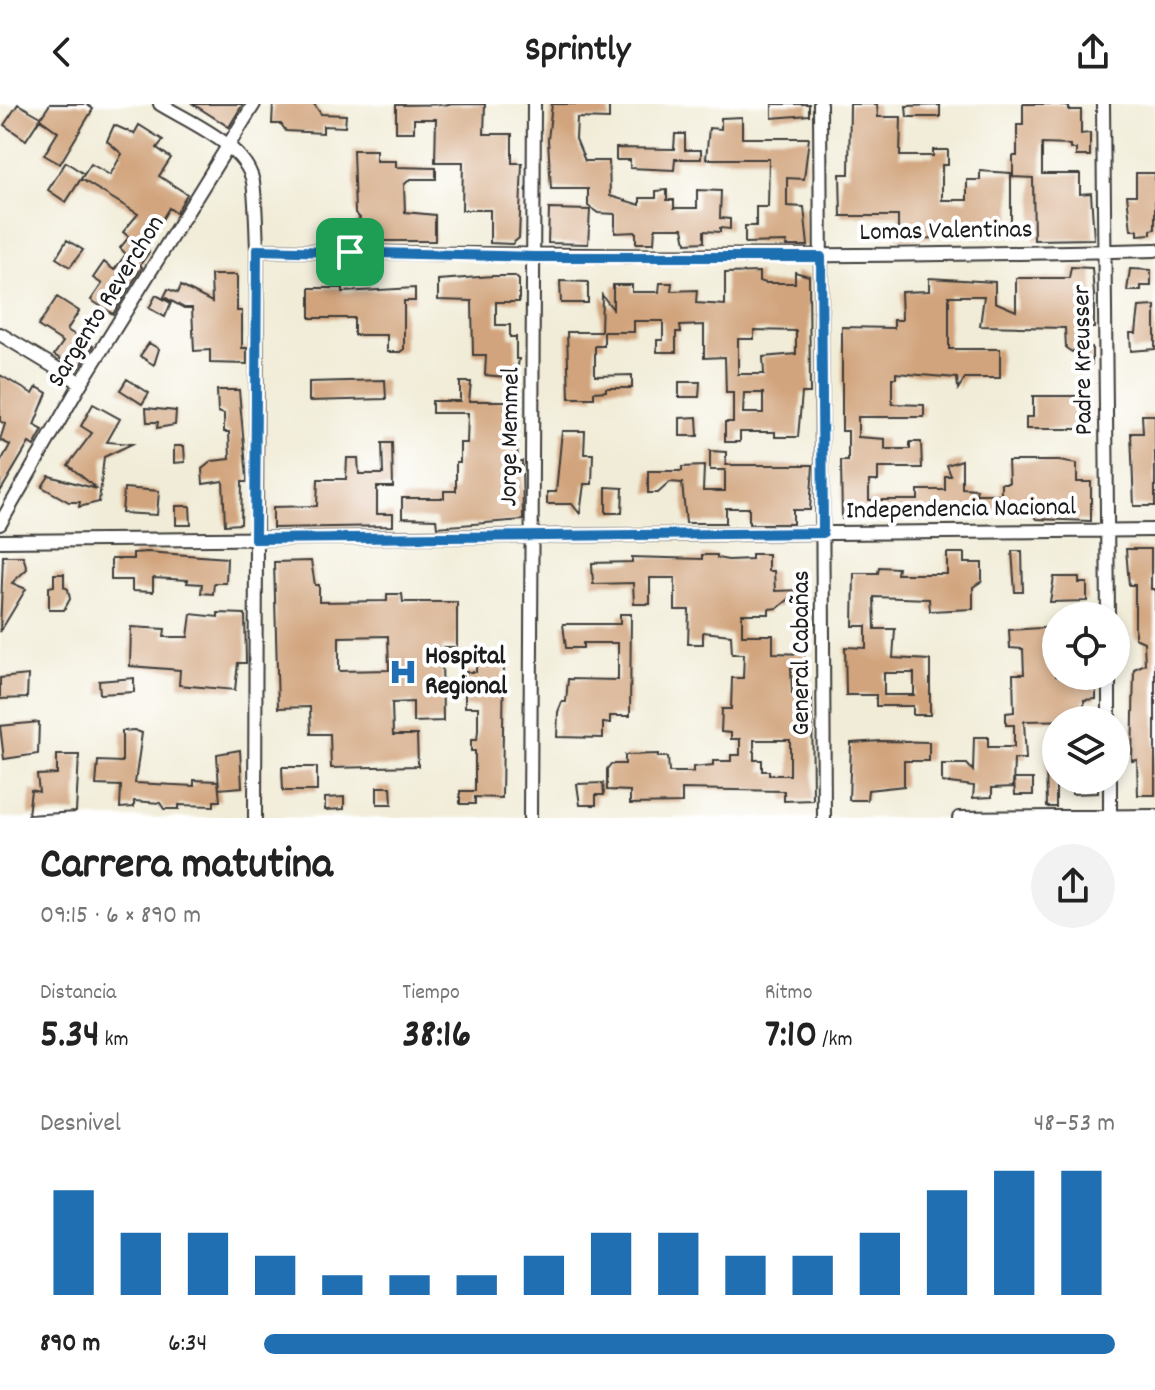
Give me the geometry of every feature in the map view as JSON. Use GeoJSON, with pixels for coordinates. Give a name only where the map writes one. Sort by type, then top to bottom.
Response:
{"type":"FeatureCollection","features":[{"type":"Feature","properties":{"kind":"street"},"geometry":{"type":"LineString","coordinates":[[160,104],[228,147],[246,165],[252,179],[257,250],[255,818]]}},
{"type":"Feature","properties":{"kind":"street","name":"Sargento Reverchon"},"geometry":{"type":"LineString","coordinates":[[0,524],[81,383],[254,104]]}},
{"type":"Feature","properties":{"kind":"street","name":"Jorge Memmel"},"geometry":{"type":"LineString","coordinates":[[530,818],[534,104]]}},
{"type":"Feature","properties":{"kind":"street","name":"General Cabañas"},"geometry":{"type":"LineString","coordinates":[[820,104],[824,818]]}},
{"type":"Feature","properties":{"kind":"street","name":"Padre Kreusser"},"geometry":{"type":"LineString","coordinates":[[1103,104],[1108,602]]}},
{"type":"Feature","properties":{"kind":"street","name":"Lomas Valentinas"},"geometry":{"type":"LineString","coordinates":[[257,250],[535,257],[821,257],[1155,250]]}},
{"type":"Feature","properties":{"kind":"street"},"geometry":{"type":"LineString","coordinates":[[0,334],[81,383]]}},
{"type":"Feature","properties":{"kind":"street","name":"Independencia Nacional"},"geometry":{"type":"LineString","coordinates":[[0,541],[1155,530]]}},
{"type":"Feature","properties":{"kind":"street"},"geometry":{"type":"LineString","coordinates":[[1110,794],[1110,817]]}},
{"type":"Feature","properties":{"kind":"street"},"geometry":{"type":"LineString","coordinates":[[959,818],[1155,816]]}},
{"type":"Feature","properties":{"kind":"building"},"geometry":{"type":"Polygon","coordinates":[[[18,104],[41,117],[26,140],[4,125],[18,104]]]}},
{"type":"Feature","properties":{"kind":"building"},"geometry":{"type":"Polygon","coordinates":[[[50,104],[86,104],[93,109],[60,164],[44,155],[58,132],[40,119],[50,104]]]}},
{"type":"Feature","properties":{"kind":"building"},"geometry":{"type":"Polygon","coordinates":[[[193,104],[243,104],[229,127],[193,104]]]}},
{"type":"Feature","properties":{"kind":"building"},"geometry":{"type":"Polygon","coordinates":[[[273,104],[314,104],[321,114],[346,115],[345,127],[323,126],[323,133],[286,131],[281,124],[272,124],[273,104]]]}},
{"type":"Feature","properties":{"kind":"building"},"geometry":{"type":"Polygon","coordinates":[[[485,104],[484,134],[512,134],[512,163],[522,163],[519,238],[512,244],[490,243],[490,210],[462,210],[463,162],[435,162],[436,119],[414,119],[414,132],[396,132],[396,105],[485,104]]]}},
{"type":"Feature","properties":{"kind":"building"},"geometry":{"type":"Polygon","coordinates":[[[552,104],[609,104],[609,119],[577,118],[576,139],[585,161],[609,161],[610,196],[640,205],[640,198],[656,198],[656,191],[667,190],[667,200],[674,200],[674,208],[697,208],[697,190],[721,191],[720,218],[730,219],[730,229],[704,231],[704,242],[686,243],[683,228],[655,228],[654,243],[636,243],[636,232],[615,233],[615,214],[598,213],[588,206],[588,189],[551,189],[548,140],[552,104]]]}},
{"type":"Feature","properties":{"kind":"building"},"geometry":{"type":"Polygon","coordinates":[[[772,104],[809,104],[809,115],[772,118],[772,104]]]}},
{"type":"Feature","properties":{"kind":"building"},"geometry":{"type":"Polygon","coordinates":[[[850,104],[877,104],[878,117],[901,117],[900,156],[933,156],[933,150],[948,150],[948,165],[942,165],[942,200],[967,200],[967,180],[980,180],[980,171],[1011,173],[1011,228],[967,227],[967,233],[937,233],[937,238],[898,239],[898,216],[841,216],[840,174],[849,174],[850,104]]]}},
{"type":"Feature","properties":{"kind":"building"},"geometry":{"type":"Polygon","coordinates":[[[1023,104],[1059,104],[1069,107],[1069,110],[1081,110],[1081,134],[1090,133],[1090,156],[1076,156],[1076,149],[1070,149],[1070,145],[1042,144],[1042,174],[1080,174],[1080,194],[1091,193],[1094,239],[1034,240],[1033,178],[1013,177],[1017,125],[1023,125],[1023,104]]]}},
{"type":"Feature","properties":{"kind":"building"},"geometry":{"type":"Polygon","coordinates":[[[940,105],[940,117],[907,117],[906,106],[940,105]]]}},
{"type":"Feature","properties":{"kind":"building"},"geometry":{"type":"Polygon","coordinates":[[[742,117],[742,138],[809,138],[804,179],[787,178],[787,206],[804,207],[808,246],[786,246],[787,242],[745,243],[745,226],[756,226],[756,207],[768,207],[769,159],[706,159],[709,128],[721,129],[721,118],[742,117]]]}},
{"type":"Feature","properties":{"kind":"building"},"geometry":{"type":"Polygon","coordinates":[[[114,125],[134,134],[139,125],[163,140],[157,148],[171,158],[159,176],[187,194],[176,213],[169,208],[146,249],[149,252],[140,265],[142,267],[113,314],[91,300],[102,284],[93,278],[104,262],[114,270],[126,254],[120,248],[129,237],[123,232],[138,214],[81,179],[91,164],[110,175],[122,154],[107,141],[114,125]]]}},
{"type":"Feature","properties":{"kind":"building"},"geometry":{"type":"Polygon","coordinates":[[[675,134],[685,134],[685,150],[701,150],[701,159],[675,159],[674,170],[630,168],[630,160],[616,160],[616,148],[674,149],[675,134]]]}},
{"type":"Feature","properties":{"kind":"building"},"geometry":{"type":"Polygon","coordinates":[[[353,150],[376,150],[376,161],[396,161],[396,167],[436,168],[436,179],[410,179],[404,185],[405,212],[435,215],[435,241],[378,241],[378,238],[355,237],[355,223],[360,218],[355,213],[353,150]]]}},
{"type":"Feature","properties":{"kind":"building"},"geometry":{"type":"Polygon","coordinates":[[[66,162],[84,174],[66,202],[48,190],[66,162]]]}},
{"type":"Feature","properties":{"kind":"building"},"geometry":{"type":"Polygon","coordinates":[[[1136,173],[1155,173],[1155,229],[1151,230],[1151,234],[1138,235],[1138,230],[1131,230],[1127,195],[1136,195],[1136,173]]]}},
{"type":"Feature","properties":{"kind":"building"},"geometry":{"type":"Polygon","coordinates":[[[549,209],[590,210],[588,244],[548,243],[549,209]]]}},
{"type":"Feature","properties":{"kind":"building"},"geometry":{"type":"Polygon","coordinates":[[[67,240],[83,250],[70,267],[56,258],[67,240]]]}},
{"type":"Feature","properties":{"kind":"building"},"geometry":{"type":"Polygon","coordinates":[[[1071,267],[1092,268],[1094,295],[1094,328],[1087,328],[1088,337],[1072,352],[1066,348],[1065,328],[980,326],[984,296],[949,296],[949,349],[1000,349],[1000,378],[965,378],[958,389],[957,378],[896,373],[896,378],[892,378],[892,404],[924,405],[924,417],[858,417],[858,437],[885,439],[885,449],[910,449],[910,442],[921,442],[922,468],[878,468],[878,481],[869,481],[869,500],[918,500],[918,490],[945,490],[945,476],[951,476],[947,465],[962,460],[962,488],[977,489],[976,494],[1001,494],[1001,483],[1009,483],[1008,461],[1059,461],[1077,464],[1077,482],[1091,482],[1091,521],[1036,519],[1029,510],[1012,509],[990,509],[989,514],[961,518],[910,519],[910,515],[842,519],[841,461],[848,461],[848,431],[842,431],[842,327],[894,328],[894,320],[902,320],[901,292],[929,291],[929,278],[995,282],[995,302],[1016,311],[1016,278],[1069,278],[1071,267]]]}},
{"type":"Feature","properties":{"kind":"building"},"geometry":{"type":"Polygon","coordinates":[[[1130,269],[1151,270],[1151,286],[1141,286],[1141,291],[1127,291],[1130,269]]]}},
{"type":"Feature","properties":{"kind":"building"},"geometry":{"type":"Polygon","coordinates":[[[759,272],[759,281],[766,283],[795,283],[795,272],[809,276],[810,393],[802,393],[798,437],[775,437],[775,432],[740,432],[740,442],[725,442],[725,422],[733,422],[733,393],[726,393],[725,357],[704,358],[704,325],[680,326],[681,332],[676,332],[676,352],[657,352],[657,340],[663,340],[663,321],[634,321],[634,332],[604,332],[604,346],[595,346],[595,376],[632,375],[632,388],[606,388],[606,391],[594,392],[594,398],[569,398],[567,332],[601,332],[602,295],[613,309],[613,285],[632,285],[632,292],[659,292],[660,283],[672,283],[671,291],[697,290],[696,303],[725,305],[725,273],[759,272]],[[754,330],[754,339],[738,339],[738,374],[764,374],[763,357],[796,354],[796,331],[754,330]],[[744,393],[743,413],[763,413],[763,393],[744,393]]]}},
{"type":"Feature","properties":{"kind":"building"},"geometry":{"type":"Polygon","coordinates":[[[211,275],[237,275],[237,311],[242,311],[242,348],[247,348],[247,364],[210,363],[210,350],[194,351],[192,308],[184,308],[164,297],[168,289],[178,293],[181,286],[212,302],[211,275]]]}},
{"type":"Feature","properties":{"kind":"building"},"geometry":{"type":"Polygon","coordinates":[[[515,276],[519,280],[519,302],[496,302],[496,325],[510,325],[510,337],[516,337],[516,359],[519,359],[516,378],[485,375],[486,355],[473,355],[472,301],[438,300],[438,280],[515,276]]]}},
{"type":"Feature","properties":{"kind":"building"},"geometry":{"type":"Polygon","coordinates":[[[560,281],[588,282],[588,303],[561,303],[560,281]]]}},
{"type":"Feature","properties":{"kind":"building"},"geometry":{"type":"Polygon","coordinates":[[[310,288],[343,288],[343,292],[415,288],[415,301],[404,301],[404,349],[387,352],[387,335],[354,335],[354,318],[310,318],[310,288]]]}},
{"type":"Feature","properties":{"kind":"building"},"geometry":{"type":"Polygon","coordinates":[[[156,295],[171,303],[165,317],[149,308],[156,295]]]}},
{"type":"Feature","properties":{"kind":"building"},"geometry":{"type":"Polygon","coordinates":[[[57,297],[79,311],[67,330],[93,346],[78,370],[54,355],[63,342],[38,326],[57,297]]]}},
{"type":"Feature","properties":{"kind":"building"},"geometry":{"type":"Polygon","coordinates":[[[1155,306],[1155,349],[1131,351],[1130,333],[1136,333],[1139,307],[1155,306]]]}},
{"type":"Feature","properties":{"kind":"building"},"geometry":{"type":"Polygon","coordinates":[[[149,343],[159,349],[154,365],[140,356],[149,343]]]}},
{"type":"Feature","properties":{"kind":"building"},"geometry":{"type":"Polygon","coordinates":[[[1082,347],[1092,347],[1092,364],[1082,365],[1082,347]]]}},
{"type":"Feature","properties":{"kind":"building"},"geometry":{"type":"Polygon","coordinates":[[[0,375],[33,394],[37,387],[47,393],[34,425],[43,430],[34,446],[29,443],[0,492],[0,463],[10,445],[0,440],[5,424],[0,421],[0,375]]]}},
{"type":"Feature","properties":{"kind":"building"},"geometry":{"type":"Polygon","coordinates":[[[127,379],[149,393],[142,404],[120,390],[127,379]]]}},
{"type":"Feature","properties":{"kind":"building"},"geometry":{"type":"Polygon","coordinates":[[[385,380],[386,399],[309,401],[309,382],[385,380]]]}},
{"type":"Feature","properties":{"kind":"building"},"geometry":{"type":"Polygon","coordinates":[[[460,382],[471,382],[469,401],[511,401],[511,443],[517,445],[518,461],[522,461],[523,520],[437,527],[436,519],[402,518],[402,498],[444,498],[444,491],[456,491],[456,462],[460,462],[460,443],[467,443],[468,413],[432,413],[432,401],[460,401],[460,382]]]}},
{"type":"Feature","properties":{"kind":"building"},"geometry":{"type":"Polygon","coordinates":[[[679,382],[700,382],[699,397],[679,397],[679,382]]]}},
{"type":"Feature","properties":{"kind":"building"},"geometry":{"type":"Polygon","coordinates":[[[217,390],[239,390],[247,478],[247,482],[242,482],[241,524],[225,525],[223,481],[203,484],[202,469],[212,461],[230,459],[229,432],[224,432],[224,414],[218,412],[217,390]]]}},
{"type":"Feature","properties":{"kind":"building"},"geometry":{"type":"Polygon","coordinates":[[[1033,396],[1086,396],[1088,429],[1026,429],[1026,417],[1033,417],[1033,396]]]}},
{"type":"Feature","properties":{"kind":"building"},"geometry":{"type":"Polygon","coordinates":[[[93,404],[120,419],[107,442],[132,444],[104,457],[99,502],[79,507],[80,502],[69,502],[42,487],[49,476],[97,489],[68,465],[92,433],[81,426],[93,404]]]}},
{"type":"Feature","properties":{"kind":"building"},"geometry":{"type":"Polygon","coordinates":[[[146,408],[176,411],[175,425],[157,428],[158,422],[147,422],[146,408]]]}},
{"type":"Feature","properties":{"kind":"building"},"geometry":{"type":"Polygon","coordinates":[[[1142,415],[1155,415],[1155,506],[1134,506],[1131,433],[1143,433],[1142,415]]]}},
{"type":"Feature","properties":{"kind":"building"},"geometry":{"type":"Polygon","coordinates":[[[697,417],[698,436],[680,436],[680,418],[697,417]]]}},
{"type":"Feature","properties":{"kind":"building"},"geometry":{"type":"Polygon","coordinates":[[[562,431],[585,431],[584,454],[593,454],[592,484],[584,484],[580,514],[572,504],[547,504],[547,492],[556,492],[562,431]]]}},
{"type":"Feature","properties":{"kind":"building"},"geometry":{"type":"Polygon","coordinates":[[[382,443],[392,443],[393,487],[377,487],[377,514],[393,514],[393,526],[273,528],[273,507],[317,506],[318,479],[346,479],[347,458],[358,458],[359,474],[383,474],[382,443]]]}},
{"type":"Feature","properties":{"kind":"building"},"geometry":{"type":"Polygon","coordinates":[[[174,446],[184,446],[185,462],[174,463],[174,446]]]}},
{"type":"Feature","properties":{"kind":"building"},"geometry":{"type":"Polygon","coordinates":[[[710,451],[726,452],[726,465],[813,465],[810,510],[793,510],[793,524],[749,524],[749,508],[726,508],[726,523],[686,523],[682,483],[670,482],[658,493],[648,493],[648,471],[682,471],[682,467],[704,466],[703,491],[725,491],[725,470],[710,470],[710,451]]]}},
{"type":"Feature","properties":{"kind":"building"},"geometry":{"type":"Polygon","coordinates":[[[606,487],[623,488],[622,513],[606,513],[606,487]]]}},
{"type":"Feature","properties":{"kind":"building"},"geometry":{"type":"Polygon","coordinates":[[[124,488],[159,491],[157,515],[122,513],[124,488]]]}},
{"type":"Feature","properties":{"kind":"building"},"geometry":{"type":"Polygon","coordinates":[[[176,506],[190,506],[191,525],[176,525],[176,506]]]}},
{"type":"Feature","properties":{"kind":"building"},"geometry":{"type":"Polygon","coordinates":[[[1126,549],[1151,549],[1151,589],[1155,589],[1155,795],[1138,795],[1137,760],[1132,761],[1134,669],[1145,664],[1144,642],[1135,638],[1135,585],[1129,585],[1126,549]]]}},
{"type":"Feature","properties":{"kind":"building"},"geometry":{"type":"Polygon","coordinates":[[[1012,551],[1022,551],[1023,592],[1015,592],[1012,551]]]}},
{"type":"Feature","properties":{"kind":"building"},"geometry":{"type":"Polygon","coordinates":[[[133,553],[227,558],[226,583],[214,583],[213,594],[201,593],[202,584],[187,583],[188,580],[153,578],[153,592],[132,591],[132,580],[111,580],[111,559],[133,559],[133,553]]]}},
{"type":"Feature","properties":{"kind":"building"},"geometry":{"type":"Polygon","coordinates":[[[947,553],[964,553],[964,563],[982,563],[982,581],[973,587],[973,609],[930,611],[929,599],[874,597],[875,629],[895,629],[893,658],[930,660],[930,715],[913,715],[913,706],[876,706],[876,695],[846,695],[845,647],[866,648],[866,626],[853,626],[854,573],[878,573],[879,567],[898,568],[897,574],[947,574],[947,553]],[[884,673],[884,695],[914,695],[914,673],[884,673]]]}},
{"type":"Feature","properties":{"kind":"building"},"geometry":{"type":"Polygon","coordinates":[[[752,554],[768,554],[768,571],[774,571],[775,591],[800,590],[778,608],[769,609],[769,614],[742,614],[742,635],[773,635],[773,653],[805,654],[804,668],[791,668],[792,694],[812,694],[813,800],[784,801],[784,791],[682,789],[682,803],[630,804],[630,791],[607,790],[607,769],[611,764],[625,764],[625,755],[658,754],[658,757],[668,757],[669,772],[693,772],[693,767],[713,765],[713,761],[731,761],[731,755],[740,755],[740,739],[731,739],[731,733],[721,732],[722,709],[731,709],[732,678],[743,678],[744,654],[732,654],[731,635],[703,632],[703,644],[688,644],[689,610],[675,610],[675,578],[650,578],[650,604],[634,604],[633,583],[593,584],[592,563],[632,562],[632,557],[702,559],[702,555],[717,555],[717,558],[728,560],[752,559],[752,554]],[[754,740],[754,760],[762,760],[762,771],[769,771],[769,775],[790,775],[790,740],[754,740]]]}},
{"type":"Feature","properties":{"kind":"building"},"geometry":{"type":"Polygon","coordinates":[[[3,556],[23,556],[27,569],[12,583],[26,589],[0,632],[3,556]]]}},
{"type":"Feature","properties":{"kind":"building"},"geometry":{"type":"Polygon","coordinates":[[[311,561],[315,585],[319,585],[319,602],[387,601],[387,594],[402,594],[403,602],[457,602],[457,647],[443,647],[443,721],[413,722],[413,702],[392,703],[393,735],[417,735],[418,766],[331,768],[330,734],[311,734],[310,707],[278,708],[274,562],[311,561]],[[388,636],[339,637],[339,671],[389,670],[388,636]]]}},
{"type":"Feature","properties":{"kind":"building"},"geometry":{"type":"Polygon","coordinates":[[[54,574],[64,574],[64,587],[68,589],[70,599],[64,610],[49,610],[49,587],[54,586],[54,574]]]}},
{"type":"Feature","properties":{"kind":"building"},"geometry":{"type":"Polygon","coordinates":[[[1054,577],[1079,577],[1079,583],[1087,583],[1087,601],[1050,602],[1054,577]]]}},
{"type":"Feature","properties":{"kind":"building"},"geometry":{"type":"Polygon","coordinates":[[[218,613],[245,614],[246,663],[238,663],[235,690],[179,685],[180,670],[130,666],[131,627],[165,629],[164,637],[188,637],[191,614],[218,617],[218,613]]]}},
{"type":"Feature","properties":{"kind":"building"},"geometry":{"type":"Polygon","coordinates":[[[620,614],[631,614],[630,716],[610,716],[610,723],[603,723],[603,738],[557,737],[558,712],[562,702],[566,702],[568,679],[618,680],[618,643],[583,643],[583,648],[566,648],[563,624],[620,624],[620,614]]]}},
{"type":"Feature","properties":{"kind":"building"},"geometry":{"type":"Polygon","coordinates":[[[1042,628],[1042,690],[1096,690],[1096,699],[1084,700],[1084,706],[1042,706],[1042,721],[1024,721],[1026,759],[1014,759],[1013,787],[992,788],[992,797],[973,798],[974,786],[942,782],[942,764],[967,764],[973,771],[974,737],[988,737],[988,747],[1014,747],[1014,725],[1006,725],[1006,713],[1014,712],[1013,674],[1024,674],[1023,649],[1010,648],[1009,630],[1042,628]]]}},
{"type":"Feature","properties":{"kind":"building"},"geometry":{"type":"Polygon","coordinates":[[[504,662],[502,798],[475,797],[475,804],[460,804],[460,791],[475,791],[475,751],[471,751],[471,740],[477,740],[478,730],[478,707],[465,707],[465,672],[476,672],[476,663],[504,662]]]}},
{"type":"Feature","properties":{"kind":"building"},"geometry":{"type":"Polygon","coordinates":[[[28,675],[27,698],[0,699],[0,678],[28,675]]]}},
{"type":"Feature","properties":{"kind":"building"},"geometry":{"type":"Polygon","coordinates":[[[134,678],[134,692],[100,694],[99,681],[134,678]]]}},
{"type":"Feature","properties":{"kind":"building"},"geometry":{"type":"Polygon","coordinates":[[[39,722],[38,754],[4,759],[0,726],[39,722]]]}},
{"type":"Feature","properties":{"kind":"building"},"geometry":{"type":"Polygon","coordinates":[[[122,731],[142,733],[135,783],[194,786],[194,780],[218,781],[220,801],[214,801],[214,806],[179,805],[179,809],[164,809],[160,803],[134,801],[134,807],[120,808],[121,786],[96,785],[98,761],[122,762],[122,731]]]}},
{"type":"Feature","properties":{"kind":"building"},"geometry":{"type":"Polygon","coordinates":[[[929,742],[929,761],[904,761],[904,786],[868,790],[867,800],[849,800],[851,743],[929,742]]]}},
{"type":"Feature","properties":{"kind":"building"},"geometry":{"type":"Polygon","coordinates":[[[240,750],[242,787],[219,789],[217,754],[240,750]]]}},
{"type":"Feature","properties":{"kind":"building"},"geometry":{"type":"Polygon","coordinates":[[[57,755],[79,755],[76,812],[28,815],[31,790],[39,792],[37,775],[57,774],[57,755]]]}},
{"type":"Feature","properties":{"kind":"building"},"geometry":{"type":"Polygon","coordinates":[[[282,767],[317,767],[317,791],[283,791],[282,767]]]}},
{"type":"Feature","properties":{"kind":"building"},"geometry":{"type":"Polygon","coordinates":[[[1014,779],[1033,779],[1033,795],[1015,795],[1014,779]]]}},
{"type":"Feature","properties":{"kind":"building"},"geometry":{"type":"Polygon","coordinates":[[[603,783],[604,795],[596,795],[596,805],[580,805],[577,784],[603,783]]]}},
{"type":"Feature","properties":{"kind":"building"},"geometry":{"type":"Polygon","coordinates":[[[377,787],[391,787],[392,804],[377,804],[377,787]]]}},
{"type":"Feature","properties":{"kind":"building"},"geometry":{"type":"Polygon","coordinates":[[[1047,794],[1056,794],[1056,807],[1047,807],[1047,794]]]}},
{"type":"Feature","properties":{"kind":"building"},"geometry":{"type":"Polygon","coordinates":[[[344,797],[344,809],[325,810],[325,798],[344,797]]]}},
{"type":"Feature","properties":{"kind":"place","name":"Hospital Regional"},"geometry":{"type":"Point","coordinates":[403,672]}},
{"type":"Feature","properties":{"kind":"route"},"geometry":{"type":"LineString","coordinates":[[257,250],[350,252],[535,257],[821,257],[823,533],[255,539],[257,250]]}}]}
